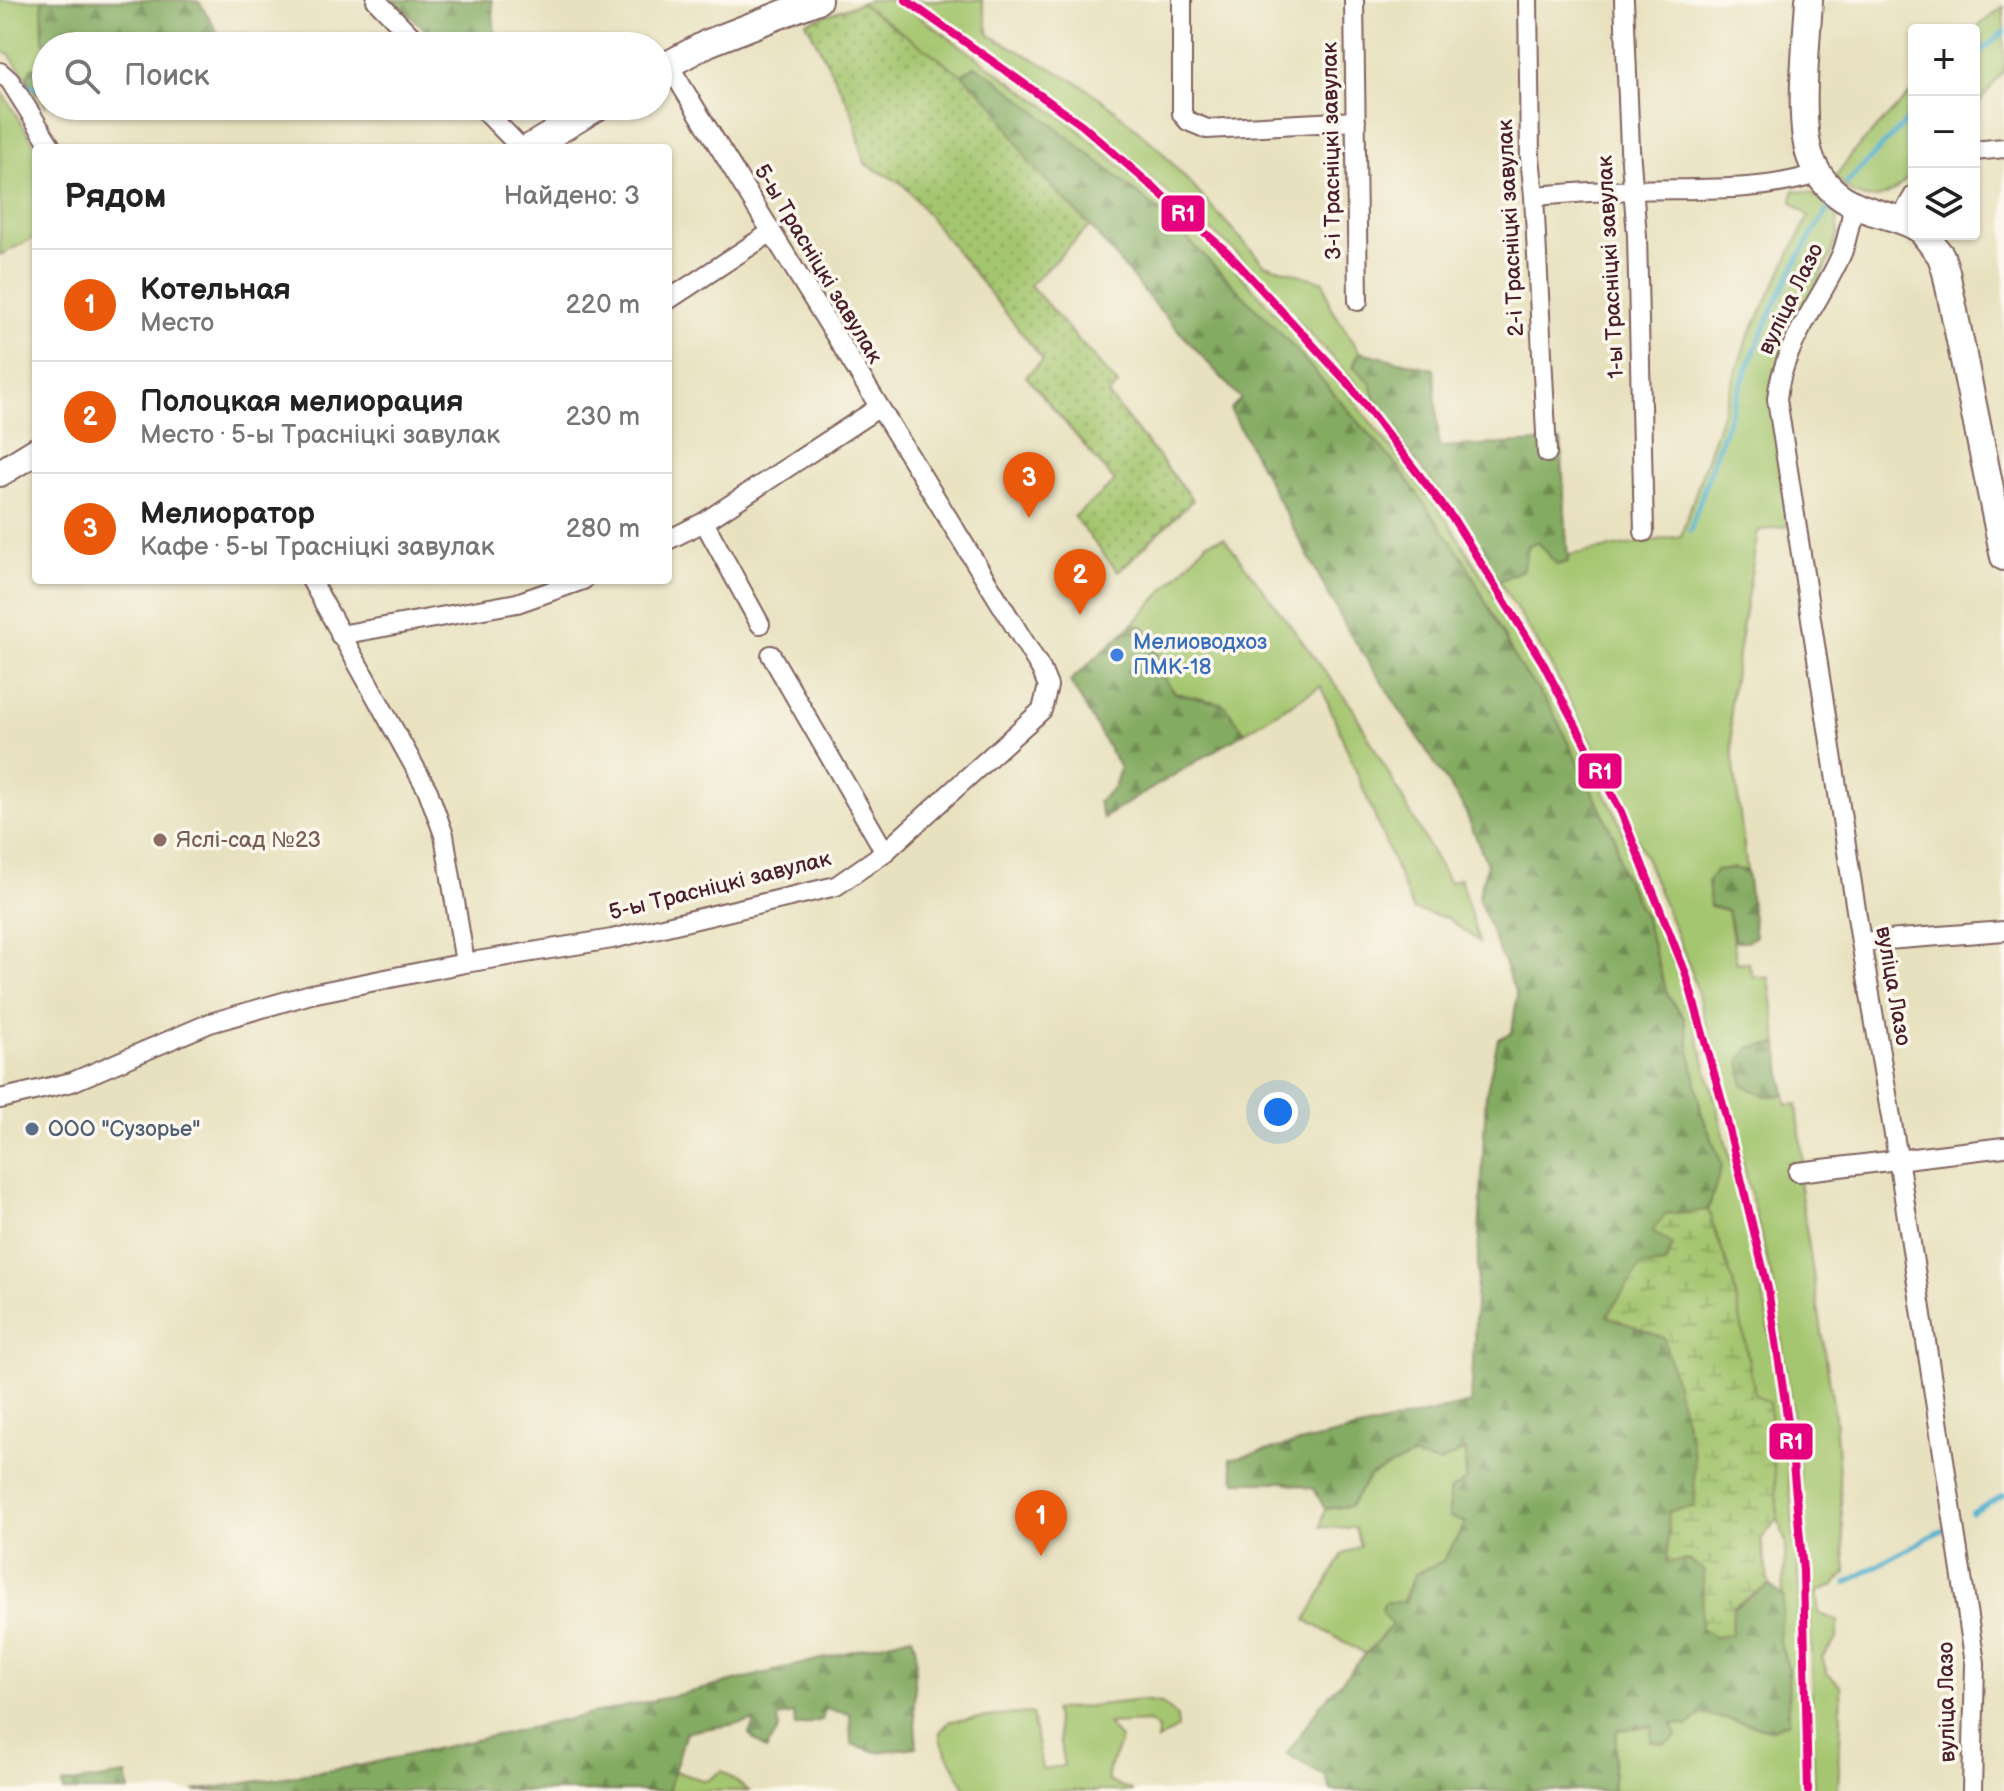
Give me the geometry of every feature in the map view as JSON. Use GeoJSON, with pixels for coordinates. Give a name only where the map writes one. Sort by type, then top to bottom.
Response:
{"type":"FeatureCollection","features":[{"type":"Feature","properties":{"kind":"street"},"geometry":{"type":"LineString","coordinates":[[376,0],[407,32]]}},
{"type":"Feature","properties":{"kind":"street"},"geometry":{"type":"LineString","coordinates":[[672,62],[708,43],[818,0]]}},
{"type":"Feature","properties":{"kind":"street"},"geometry":{"type":"LineString","coordinates":[[1182,0],[1182,114],[1188,121],[1207,129],[1356,121]]}},
{"type":"Feature","properties":{"kind":"street","name":"3-і Трасніцкі завулак"},"geometry":{"type":"LineString","coordinates":[[1354,0],[1358,301]]}},
{"type":"Feature","properties":{"kind":"street","name":"2-і Трасніцкі завулак"},"geometry":{"type":"LineString","coordinates":[[1528,0],[1530,157],[1547,453]]}},
{"type":"Feature","properties":{"kind":"street","name":"1-ы Трасніцкі завулак"},"geometry":{"type":"LineString","coordinates":[[1624,0],[1634,190],[1644,532]]}},
{"type":"Feature","properties":{"kind":"street"},"geometry":{"type":"LineString","coordinates":[[1809,0],[1806,133],[1809,156],[1817,174],[1828,187],[1854,205],[1907,222]]}},
{"type":"Feature","properties":{"kind":"street"},"geometry":{"type":"LineString","coordinates":[[0,72],[10,81],[32,116]]}},
{"type":"Feature","properties":{"kind":"street","name":"5-ы Трасніцкі завулак"},"geometry":{"type":"LineString","coordinates":[[0,1099],[72,1082],[210,1023],[311,994],[465,963],[612,939],[836,886],[885,852],[1042,710],[1048,686],[1041,669],[672,81]]}},
{"type":"Feature","properties":{"kind":"street"},"geometry":{"type":"LineString","coordinates":[[34,120],[49,144]]}},
{"type":"Feature","properties":{"kind":"street"},"geometry":{"type":"LineString","coordinates":[[494,120],[517,144]]}},
{"type":"Feature","properties":{"kind":"street"},"geometry":{"type":"LineString","coordinates":[[536,144],[576,120]]}},
{"type":"Feature","properties":{"kind":"street"},"geometry":{"type":"LineString","coordinates":[[1980,150],[2004,148]]}},
{"type":"Feature","properties":{"kind":"street"},"geometry":{"type":"LineString","coordinates":[[1534,196],[1634,190],[1717,190],[1793,181],[1817,174]]}},
{"type":"Feature","properties":{"kind":"street","name":"вуліца Лазо"},"geometry":{"type":"LineString","coordinates":[[1854,205],[1841,253],[1800,330],[1778,382],[1777,399],[1975,1663],[1972,1791]]}},
{"type":"Feature","properties":{"kind":"street"},"geometry":{"type":"LineString","coordinates":[[672,297],[770,233]]}},
{"type":"Feature","properties":{"kind":"street"},"geometry":{"type":"LineString","coordinates":[[1929,240],[1941,256],[1946,272],[2003,551]]}},
{"type":"Feature","properties":{"kind":"street"},"geometry":{"type":"LineString","coordinates":[[672,538],[704,522],[878,408]]}},
{"type":"Feature","properties":{"kind":"street"},"geometry":{"type":"LineString","coordinates":[[0,473],[32,453]]}},
{"type":"Feature","properties":{"kind":"street"},"geometry":{"type":"LineString","coordinates":[[704,522],[760,624]]}},
{"type":"Feature","properties":{"kind":"street"},"geometry":{"type":"LineString","coordinates":[[313,584],[428,791],[444,835],[465,963]]}},
{"type":"Feature","properties":{"kind":"street"},"geometry":{"type":"LineString","coordinates":[[340,635],[517,603],[572,584]]}},
{"type":"Feature","properties":{"kind":"street"},"geometry":{"type":"LineString","coordinates":[[771,655],[885,852]]}},
{"type":"Feature","properties":{"kind":"street"},"geometry":{"type":"LineString","coordinates":[[1861,942],[2004,931]]}},
{"type":"Feature","properties":{"kind":"street"},"geometry":{"type":"LineString","coordinates":[[1798,1172],[2004,1147]]}},
{"type":"Feature","properties":{"kind":"green space"},"geometry":{"type":"Polygon","coordinates":[[[0,0],[199,2],[217,32],[32,32],[32,86],[9,54],[0,50],[0,0]]]}},
{"type":"Feature","properties":{"kind":"green space"},"geometry":{"type":"Polygon","coordinates":[[[42,0],[199,2],[217,32],[77,32],[65,28],[62,32],[43,32],[42,0]]]}},
{"type":"Feature","properties":{"kind":"green space"},"geometry":{"type":"Polygon","coordinates":[[[393,0],[492,0],[495,32],[428,32],[393,0]]]}},
{"type":"Feature","properties":{"kind":"green space"},"geometry":{"type":"Polygon","coordinates":[[[896,0],[1078,129],[1223,256],[1341,384],[1449,523],[1538,665],[1616,815],[1681,976],[1763,1290],[1785,1442],[1798,1571],[1803,1791],[1612,1791],[1617,1730],[1672,1723],[1702,1714],[1771,1729],[1788,1667],[1779,1642],[1786,1543],[1778,1518],[1769,1403],[1755,1394],[1733,1282],[1708,1210],[1722,1165],[1701,1112],[1684,1018],[1668,996],[1644,916],[1621,870],[1615,838],[1552,710],[1517,662],[1464,560],[1399,468],[1286,339],[975,66],[962,75],[860,3],[896,0]]]}},
{"type":"Feature","properties":{"kind":"green space"},"geometry":{"type":"Polygon","coordinates":[[[916,0],[982,0],[989,35],[1077,82],[1107,103],[1157,147],[1264,264],[1324,282],[1330,306],[1360,352],[1353,366],[1371,383],[1379,414],[1350,377],[1231,248],[1085,120],[916,0]]]}},
{"type":"Feature","properties":{"kind":"green space"},"geometry":{"type":"Polygon","coordinates":[[[860,3],[962,75],[994,105],[1030,164],[1090,226],[1030,285],[1118,385],[1108,395],[1193,500],[1118,572],[1074,517],[1115,482],[1026,376],[1043,360],[903,184],[865,164],[852,111],[806,22],[860,3]]]}},
{"type":"Feature","properties":{"kind":"green space"},"geometry":{"type":"Polygon","coordinates":[[[2004,6],[2004,71],[1980,101],[1980,96],[1980,25],[2004,6]]]}},
{"type":"Feature","properties":{"kind":"green space"},"geometry":{"type":"Polygon","coordinates":[[[975,66],[995,78],[1164,215],[1286,339],[1399,468],[1464,560],[1517,662],[1552,710],[1615,838],[1621,870],[1644,916],[1668,996],[1684,1018],[1701,1112],[1722,1165],[1708,1210],[1666,1215],[1673,1245],[1665,1264],[1607,1315],[1664,1338],[1694,1455],[1695,1507],[1669,1511],[1668,1562],[1689,1560],[1704,1570],[1701,1629],[1769,1585],[1784,1597],[1779,1642],[1788,1667],[1789,1722],[1772,1729],[1702,1714],[1688,1726],[1672,1723],[1676,1737],[1665,1744],[1651,1741],[1652,1726],[1617,1730],[1612,1791],[1331,1791],[1326,1777],[1287,1754],[1320,1705],[1392,1625],[1381,1611],[1385,1602],[1405,1602],[1415,1574],[1443,1561],[1466,1523],[1449,1517],[1449,1491],[1467,1479],[1465,1450],[1439,1463],[1412,1456],[1370,1476],[1350,1506],[1325,1509],[1314,1489],[1284,1482],[1236,1482],[1230,1459],[1471,1403],[1486,1095],[1498,1039],[1512,1033],[1517,996],[1478,898],[1487,864],[1464,808],[1347,629],[1230,409],[1241,399],[1150,299],[1090,226],[1030,164],[994,105],[962,75],[975,66]]]}},
{"type":"Feature","properties":{"kind":"green space"},"geometry":{"type":"Polygon","coordinates":[[[32,68],[32,87],[27,78],[32,68]]]}},
{"type":"Feature","properties":{"kind":"green space"},"geometry":{"type":"Polygon","coordinates":[[[0,89],[34,144],[32,144],[32,239],[0,255],[0,89]]]}},
{"type":"Feature","properties":{"kind":"green space"},"geometry":{"type":"Polygon","coordinates":[[[1908,96],[1908,178],[1881,197],[1865,198],[1853,194],[1835,178],[1854,151],[1908,96]]]}},
{"type":"Feature","properties":{"kind":"green space"},"geometry":{"type":"Polygon","coordinates":[[[1794,190],[1811,193],[1832,208],[1837,216],[1838,234],[1831,256],[1794,327],[1772,381],[1788,526],[1758,531],[1730,703],[1733,757],[1747,871],[1732,868],[1728,911],[1737,963],[1748,962],[1753,976],[1769,978],[1778,1044],[1752,1047],[1765,1096],[1785,1095],[1787,1105],[1797,1104],[1805,1181],[1799,1182],[1835,1417],[1846,1573],[1835,1585],[1818,1591],[1818,1613],[1838,1621],[1837,1639],[1822,1657],[1827,1673],[1840,1685],[1838,1791],[1814,1791],[1809,1570],[1796,1441],[1774,1288],[1692,973],[1626,810],[1548,660],[1499,581],[1522,570],[1529,544],[1538,542],[1567,562],[1568,555],[1681,536],[1746,342],[1809,216],[1792,202],[1794,190]]]}},
{"type":"Feature","properties":{"kind":"green space"},"geometry":{"type":"Polygon","coordinates":[[[1360,352],[1434,369],[1439,447],[1561,441],[1568,562],[1557,565],[1538,542],[1529,545],[1522,570],[1499,581],[1459,517],[1379,414],[1371,383],[1353,366],[1360,352]]]}},
{"type":"Feature","properties":{"kind":"green space"},"geometry":{"type":"Polygon","coordinates":[[[1224,538],[1352,707],[1449,883],[1460,878],[1479,942],[1447,918],[1413,910],[1321,686],[1245,732],[1223,704],[1175,693],[1161,674],[1157,646],[1145,627],[1133,624],[1208,542],[1224,538]]]}},
{"type":"Feature","properties":{"kind":"green space"},"geometry":{"type":"Polygon","coordinates":[[[1133,624],[1144,627],[1157,646],[1161,674],[1175,693],[1223,704],[1245,732],[1103,818],[1098,802],[1114,787],[1120,768],[1070,681],[1133,624]]]}},
{"type":"Feature","properties":{"kind":"green space"},"geometry":{"type":"Polygon","coordinates":[[[1732,868],[1747,871],[1755,937],[1746,941],[1735,941],[1728,911],[1710,906],[1708,881],[1716,870],[1732,868]]]}},
{"type":"Feature","properties":{"kind":"green space"},"geometry":{"type":"Polygon","coordinates":[[[1778,1044],[1785,1095],[1766,1096],[1743,1085],[1740,1060],[1751,1047],[1778,1044]]]}},
{"type":"Feature","properties":{"kind":"green space"},"geometry":{"type":"Polygon","coordinates":[[[1708,1210],[1733,1282],[1755,1394],[1769,1403],[1778,1518],[1761,1539],[1769,1585],[1733,1607],[1731,1635],[1715,1637],[1701,1629],[1704,1570],[1689,1560],[1667,1562],[1669,1511],[1695,1507],[1694,1455],[1664,1338],[1607,1316],[1640,1267],[1665,1264],[1673,1245],[1653,1231],[1666,1214],[1708,1210]]]}},
{"type":"Feature","properties":{"kind":"green space"},"geometry":{"type":"Polygon","coordinates":[[[1465,1449],[1467,1522],[1443,1561],[1415,1574],[1392,1625],[1365,1654],[1306,1620],[1342,1555],[1360,1546],[1355,1528],[1321,1527],[1325,1509],[1350,1506],[1370,1476],[1412,1456],[1439,1463],[1465,1449]]]}},
{"type":"Feature","properties":{"kind":"green space"},"geometry":{"type":"Polygon","coordinates":[[[912,1636],[916,1650],[914,1709],[917,1747],[877,1752],[851,1744],[850,1714],[825,1709],[822,1720],[795,1727],[794,1714],[778,1717],[779,1729],[766,1750],[749,1734],[755,1721],[686,1732],[668,1791],[193,1791],[358,1766],[691,1692],[912,1636]]]}},
{"type":"Feature","properties":{"kind":"green space"},"geometry":{"type":"Polygon","coordinates":[[[1142,1700],[1162,1703],[1177,1717],[1178,1728],[1157,1741],[1158,1729],[1149,1722],[1107,1724],[1120,1738],[1109,1767],[1108,1781],[1133,1791],[967,1791],[940,1740],[940,1732],[950,1721],[1032,1714],[1042,1769],[1064,1766],[1054,1710],[1142,1700]]]}},
{"type":"Feature","properties":{"kind":"green space"},"geometry":{"type":"Polygon","coordinates":[[[674,1771],[706,1781],[722,1771],[749,1791],[668,1791],[674,1771]]]}},
{"type":"Feature","properties":{"kind":"green space"},"geometry":{"type":"Polygon","coordinates":[[[126,1775],[129,1791],[63,1791],[62,1784],[126,1775]]]}},
{"type":"Feature","properties":{"kind":"waterway"},"geometry":{"type":"LineString","coordinates":[[1980,52],[2004,32]]}},
{"type":"Feature","properties":{"kind":"waterway"},"geometry":{"type":"LineString","coordinates":[[19,85],[32,86]]}},
{"type":"Feature","properties":{"kind":"waterway"},"geometry":{"type":"LineString","coordinates":[[1847,183],[1908,119]]}},
{"type":"Feature","properties":{"kind":"waterway"},"geometry":{"type":"LineString","coordinates":[[1690,531],[1748,366],[1784,285],[1828,209]]}},
{"type":"Feature","properties":{"kind":"waterway"},"geometry":{"type":"LineString","coordinates":[[1972,1513],[2004,1495]]}},
{"type":"Feature","properties":{"kind":"waterway"},"geometry":{"type":"LineString","coordinates":[[1846,1583],[1949,1526]]}},
{"type":"Feature","properties":{"kind":"transit line","name":"R1"},"geometry":{"type":"LineString","coordinates":[[906,0],[1082,125],[1227,252],[1346,381],[1454,520],[1543,663],[1621,812],[1686,974],[1723,1105],[1768,1289],[1791,1442],[1803,1571],[1808,1791]]}},
{"type":"Feature","properties":{"kind":"place","name":"Мелиоратор"},"geometry":{"type":"Point","coordinates":[1029,518]}},
{"type":"Feature","properties":{"kind":"place","name":"Полоцкая мелиорация"},"geometry":{"type":"Point","coordinates":[1080,615]}},
{"type":"Feature","properties":{"kind":"place","name":"Мелиоводхоз ПМК-18"},"geometry":{"type":"Point","coordinates":[1117,655]}},
{"type":"Feature","properties":{"kind":"place","name":"Яслі-сад №23"},"geometry":{"type":"Point","coordinates":[160,840]}},
{"type":"Feature","properties":{"kind":"place","name":"ООО \"Сузорье\""},"geometry":{"type":"Point","coordinates":[32,1129]}},
{"type":"Feature","properties":{"kind":"place","name":"Котельная"},"geometry":{"type":"Point","coordinates":[1041,1556]}}]}
